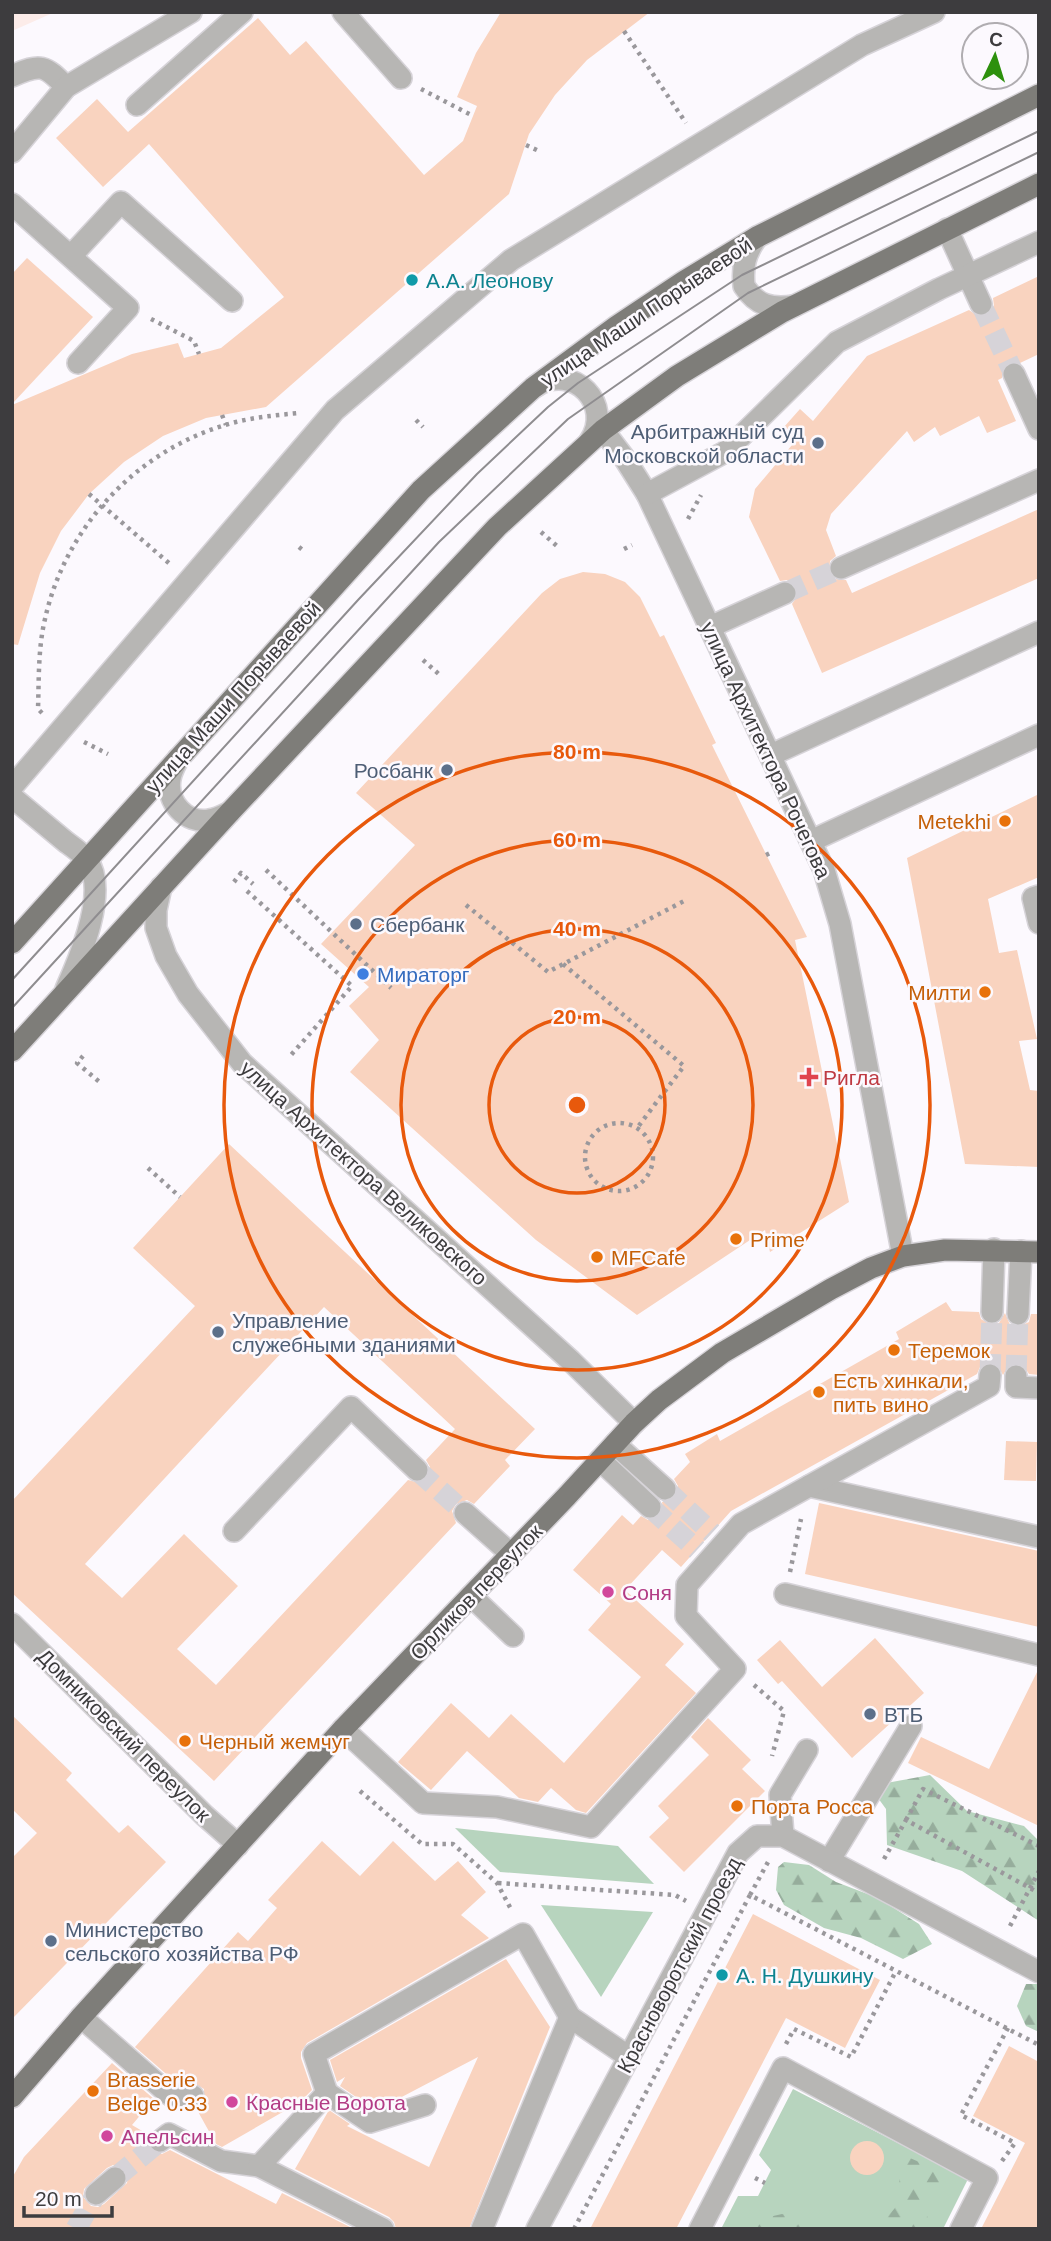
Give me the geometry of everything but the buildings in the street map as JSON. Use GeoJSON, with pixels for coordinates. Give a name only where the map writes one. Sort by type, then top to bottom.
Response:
{"type":"FeatureCollection","features":[{"type":"Feature","properties":{"kind":"main road","name":"улица Маши Порываевой"},"geometry":{"type":"LineString","coordinates":[[12,943],[421,490],[533,388],[617,326],[757,237],[1039,95]]}},
{"type":"Feature","properties":{"kind":"main road"},"geometry":{"type":"LineString","coordinates":[[12,1051],[230,812],[497,527],[603,430],[677,376],[794,306],[1039,184]]}},
{"type":"Feature","properties":{"kind":"main road","name":"Орликов переулок"},"geometry":{"type":"LineString","coordinates":[[12,2097],[81,2017],[343,1729],[659,1400],[722,1353],[871,1268],[903,1256],[945,1250],[1030,1251]]}},
{"type":"Feature","properties":{"kind":"street"},"geometry":{"type":"LineString","coordinates":[[12,152],[66,88],[191,12]]}},
{"type":"Feature","properties":{"kind":"street"},"geometry":{"type":"LineString","coordinates":[[137,105],[242,12]]}},
{"type":"Feature","properties":{"kind":"street"},"geometry":{"type":"LineString","coordinates":[[343,12],[401,78]]}},
{"type":"Feature","properties":{"kind":"street"},"geometry":{"type":"LineString","coordinates":[[12,787],[335,410],[511,260],[862,45],[934,12]]}},
{"type":"Feature","properties":{"kind":"street"},"geometry":{"type":"LineString","coordinates":[[12,76],[38,67],[47,69],[66,88]]}},
{"type":"Feature","properties":{"kind":"street"},"geometry":{"type":"LineString","coordinates":[[71,256],[121,202],[232,301]]}},
{"type":"Feature","properties":{"kind":"street"},"geometry":{"type":"LineString","coordinates":[[12,204],[128,308],[78,363]]}},
{"type":"Feature","properties":{"kind":"street"},"geometry":{"type":"LineString","coordinates":[[947,229],[981,304]]}},
{"type":"Feature","properties":{"kind":"street"},"geometry":{"type":"LineString","coordinates":[[757,237],[746,253],[743,264],[744,286],[761,305],[773,308],[794,306]]}},
{"type":"Feature","properties":{"kind":"street"},"geometry":{"type":"LineString","coordinates":[[647,494],[725,452],[837,342],[1039,242]]}},
{"type":"Feature","properties":{"kind":"street"},"geometry":{"type":"LineString","coordinates":[[1014,374],[1031,391],[1039,429]]}},
{"type":"Feature","properties":{"kind":"street"},"geometry":{"type":"LineString","coordinates":[[533,388],[543,382],[567,379],[588,391],[598,412],[598,425],[586,446]]}},
{"type":"Feature","properties":{"kind":"street","name":"улица Архитектора Рочегова"},"geometry":{"type":"LineString","coordinates":[[603,430],[647,494],[824,870],[840,925],[903,1256]]}},
{"type":"Feature","properties":{"kind":"street"},"geometry":{"type":"LineString","coordinates":[[841,568],[1039,480]]}},
{"type":"Feature","properties":{"kind":"street"},"geometry":{"type":"LineString","coordinates":[[710,627],[785,593]]}},
{"type":"Feature","properties":{"kind":"street"},"geometry":{"type":"LineString","coordinates":[[771,755],[1039,633]]}},
{"type":"Feature","properties":{"kind":"street"},"geometry":{"type":"LineString","coordinates":[[811,841],[1039,735]]}},
{"type":"Feature","properties":{"kind":"street"},"geometry":{"type":"LineString","coordinates":[[178,759],[170,780],[170,790],[179,810],[188,817],[209,820],[230,812]]}},
{"type":"Feature","properties":{"kind":"street"},"geometry":{"type":"LineString","coordinates":[[12,797],[87,859],[94,874],[96,887],[90,924],[81,957],[66,990]]}},
{"type":"Feature","properties":{"kind":"street","name":"улица Архитектора Великовского"},"geometry":{"type":"LineString","coordinates":[[161,887],[156,910],[156,928],[166,956],[188,994],[242,1063],[571,1361],[634,1423]]}},
{"type":"Feature","properties":{"kind":"street"},"geometry":{"type":"LineString","coordinates":[[1039,895],[1033,898],[1039,923]]}},
{"type":"Feature","properties":{"kind":"street"},"geometry":{"type":"LineString","coordinates":[[992,1312],[994,1250]]}},
{"type":"Feature","properties":{"kind":"street"},"geometry":{"type":"LineString","coordinates":[[1018,1314],[1030,1251]]}},
{"type":"Feature","properties":{"kind":"street"},"geometry":{"type":"LineString","coordinates":[[343,1729],[423,1803],[497,1807],[590,1827],[735,1669],[685,1616],[687,1586],[702,1555],[718,1538],[741,1524],[989,1385],[990,1375]]}},
{"type":"Feature","properties":{"kind":"street"},"geometry":{"type":"LineString","coordinates":[[1016,1376],[1016,1387],[1039,1388]]}},
{"type":"Feature","properties":{"kind":"street"},"geometry":{"type":"LineString","coordinates":[[234,1531],[351,1407],[417,1470]]}},
{"type":"Feature","properties":{"kind":"street"},"geometry":{"type":"LineString","coordinates":[[615,1444],[665,1489]]}},
{"type":"Feature","properties":{"kind":"street"},"geometry":{"type":"LineString","coordinates":[[600,1460],[650,1507]]}},
{"type":"Feature","properties":{"kind":"street"},"geometry":{"type":"LineString","coordinates":[[809,1486],[1039,1537]]}},
{"type":"Feature","properties":{"kind":"street"},"geometry":{"type":"LineString","coordinates":[[465,1513],[511,1555]]}},
{"type":"Feature","properties":{"kind":"street"},"geometry":{"type":"LineString","coordinates":[[785,1594],[1039,1655]]}},
{"type":"Feature","properties":{"kind":"street"},"geometry":{"type":"LineString","coordinates":[[471,1597],[513,1636]]}},
{"type":"Feature","properties":{"kind":"street","name":"Домниковский переулок"},"geometry":{"type":"LineString","coordinates":[[12,1624],[204,1815],[238,1844]]}},
{"type":"Feature","properties":{"kind":"street"},"geometry":{"type":"LineString","coordinates":[[829,1861],[911,1726]]}},
{"type":"Feature","properties":{"kind":"street"},"geometry":{"type":"LineString","coordinates":[[807,1751],[780,1795],[783,1836],[1039,1972]]}},
{"type":"Feature","properties":{"kind":"street","name":"Красноворотский проезд"},"geometry":{"type":"LineString","coordinates":[[544,2226],[629,2057],[737,1853],[757,1836],[783,1836]]}},
{"type":"Feature","properties":{"kind":"street"},"geometry":{"type":"LineString","coordinates":[[425,2105],[370,2122],[327,2093],[314,2054],[523,1934],[570,2018],[629,2057]]}},
{"type":"Feature","properties":{"kind":"street"},"geometry":{"type":"LineString","coordinates":[[81,2017],[170,2095],[193,2096]]}},
{"type":"Feature","properties":{"kind":"street"},"geometry":{"type":"LineString","coordinates":[[482,2229],[570,2018]]}},
{"type":"Feature","properties":{"kind":"street"},"geometry":{"type":"LineString","coordinates":[[700,2229],[783,2068],[987,2178],[961,2229]]}},
{"type":"Feature","properties":{"kind":"street"},"geometry":{"type":"LineString","coordinates":[[259,2166],[327,2093]]}},
{"type":"Feature","properties":{"kind":"street"},"geometry":{"type":"LineString","coordinates":[[160,2141],[169,2134],[221,2161],[259,2166],[383,2229]]}},
{"type":"Feature","properties":{"kind":"street"},"geometry":{"type":"LineString","coordinates":[[96,2194],[115,2178]]}},
{"type":"Feature","properties":{"kind":"path"},"geometry":{"type":"LineString","coordinates":[[624,32],[700,144]]}},
{"type":"Feature","properties":{"kind":"path"},"geometry":{"type":"LineString","coordinates":[[401,78],[473,116]]}},
{"type":"Feature","properties":{"kind":"path"},"geometry":{"type":"LineString","coordinates":[[526,145],[541,152]]}},
{"type":"Feature","properties":{"kind":"path"},"geometry":{"type":"LineString","coordinates":[[128,308],[194,341],[199,354]]}},
{"type":"Feature","properties":{"kind":"path"},"geometry":{"type":"LineString","coordinates":[[222,415],[226,425]]}},
{"type":"Feature","properties":{"kind":"path"},"geometry":{"type":"LineString","coordinates":[[39,680],[44,620],[53,589],[81,532],[102,505],[122,483],[174,446],[226,425],[265,416]]}},
{"type":"Feature","properties":{"kind":"path"},"geometry":{"type":"LineString","coordinates":[[416,420],[423,427]]}},
{"type":"Feature","properties":{"kind":"path"},"geometry":{"type":"LineString","coordinates":[[89,494],[190,581]]}},
{"type":"Feature","properties":{"kind":"path"},"geometry":{"type":"LineString","coordinates":[[541,532],[557,546]]}},
{"type":"Feature","properties":{"kind":"path"},"geometry":{"type":"LineString","coordinates":[[624,549],[632,545]]}},
{"type":"Feature","properties":{"kind":"path"},"geometry":{"type":"LineString","coordinates":[[299,547],[305,552]]}},
{"type":"Feature","properties":{"kind":"path"},"geometry":{"type":"LineString","coordinates":[[424,660],[441,676]]}},
{"type":"Feature","properties":{"kind":"path"},"geometry":{"type":"LineString","coordinates":[[766,855],[772,852]]}},
{"type":"Feature","properties":{"kind":"path"},"geometry":{"type":"LineString","coordinates":[[266,870],[391,988]]}},
{"type":"Feature","properties":{"kind":"path"},"geometry":{"type":"LineString","coordinates":[[234,882],[241,873],[253,884]]}},
{"type":"Feature","properties":{"kind":"path"},"geometry":{"type":"LineString","coordinates":[[247,891],[352,986],[291,1055]]}},
{"type":"Feature","properties":{"kind":"path"},"geometry":{"type":"LineString","coordinates":[[466,905],[548,972],[684,901]]}},
{"type":"Feature","properties":{"kind":"path"},"geometry":{"type":"LineString","coordinates":[[563,964],[684,1066],[637,1128]]}},
{"type":"Feature","properties":{"kind":"path"},"geometry":{"type":"LineString","coordinates":[[83,1056],[77,1063],[102,1084]]}},
{"type":"Feature","properties":{"kind":"path"},"geometry":{"type":"LineString","coordinates":[[622,1123],[637,1128],[648,1140],[653,1156],[649,1172],[639,1184],[624,1191],[607,1189],[594,1181],[585,1158],[585,1150],[592,1135],[606,1125],[622,1123]]}},
{"type":"Feature","properties":{"kind":"path"},"geometry":{"type":"LineString","coordinates":[[148,1168],[180,1198]]}},
{"type":"Feature","properties":{"kind":"path"},"geometry":{"type":"LineString","coordinates":[[785,1594],[809,1486]]}},
{"type":"Feature","properties":{"kind":"path"},"geometry":{"type":"LineString","coordinates":[[735,1669],[783,1711]]}},
{"type":"Feature","properties":{"kind":"path"},"geometry":{"type":"LineString","coordinates":[[884,1859],[923,1789],[1039,1846]]}},
{"type":"Feature","properties":{"kind":"path"},"geometry":{"type":"LineString","coordinates":[[360,1791],[422,1844],[453,1844],[497,1883],[523,1934]]}},
{"type":"Feature","properties":{"kind":"path"},"geometry":{"type":"LineString","coordinates":[[906,1820],[1039,1893]]}},
{"type":"Feature","properties":{"kind":"path"},"geometry":{"type":"LineString","coordinates":[[574,2229],[783,1836]]}},
{"type":"Feature","properties":{"kind":"path"},"geometry":{"type":"LineString","coordinates":[[843,1838],[895,1865]]}},
{"type":"Feature","properties":{"kind":"path"},"geometry":{"type":"LineString","coordinates":[[1010,1926],[1039,1871]]}},
{"type":"Feature","properties":{"kind":"path"},"geometry":{"type":"LineString","coordinates":[[497,1883],[675,1895],[705,1912]]}},
{"type":"Feature","properties":{"kind":"path"},"geometry":{"type":"LineString","coordinates":[[750,1895],[1039,2045]]}},
{"type":"Feature","properties":{"kind":"path"},"geometry":{"type":"LineString","coordinates":[[999,1920],[1020,1931]]}},
{"type":"Feature","properties":{"kind":"path"},"geometry":{"type":"LineString","coordinates":[[804,2034],[851,2057],[896,1971]]}},
{"type":"Feature","properties":{"kind":"path"},"geometry":{"type":"LineString","coordinates":[[1003,2138],[961,2115],[1008,2028]]}},
{"type":"Feature","properties":{"kind":"shaded area"},"geometry":{"type":"Polygon","coordinates":[[[12,12],[55,12],[12,31],[12,12]]]}},
{"type":"Feature","properties":{"kind":"green space"},"geometry":{"type":"Polygon","coordinates":[[[930,1775],[967,1811],[1024,1826],[1039,1841],[1039,1921],[962,1871],[887,1845],[886,1809],[878,1798],[881,1784],[930,1775]]]}},
{"type":"Feature","properties":{"kind":"green space"},"geometry":{"type":"Polygon","coordinates":[[[455,1828],[618,1846],[654,1884],[500,1872],[455,1828]]]}},
{"type":"Feature","properties":{"kind":"green space"},"geometry":{"type":"Polygon","coordinates":[[[784,1862],[809,1865],[836,1882],[878,1898],[919,1924],[932,1944],[903,1959],[861,1938],[824,1928],[784,1905],[776,1890],[778,1867],[784,1862]]]}},
{"type":"Feature","properties":{"kind":"green space"},"geometry":{"type":"Polygon","coordinates":[[[541,1905],[653,1912],[601,1997],[541,1905]]]}},
{"type":"Feature","properties":{"kind":"green space"},"geometry":{"type":"Polygon","coordinates":[[[1026,1984],[1039,1984],[1039,2032],[1026,2026],[1017,2006],[1026,1984]]]}},
{"type":"Feature","properties":{"kind":"green space"},"geometry":{"type":"Polygon","coordinates":[[[793,2089],[968,2179],[943,2229],[721,2229],[738,2196],[758,2196],[771,2170],[759,2155],[793,2089]]]}},
{"type":"Feature","properties":{"kind":"green space"},"geometry":{"type":"Polygon","coordinates":[[[903,2155],[933,2168],[946,2186],[927,2189],[921,2204],[931,2224],[930,2229],[881,2229],[882,2223],[901,2201],[898,2167],[903,2155]]]}},
{"type":"Feature","properties":{"kind":"green space"},"geometry":{"type":"Polygon","coordinates":[[[782,2214],[812,2218],[824,2229],[740,2229],[755,2220],[782,2214]]]}},
{"type":"Feature","properties":{"kind":"tunnel"},"geometry":{"type":"LineString","coordinates":[[981,304],[1014,374]]}},
{"type":"Feature","properties":{"kind":"tunnel"},"geometry":{"type":"LineString","coordinates":[[785,593],[841,568]]}},
{"type":"Feature","properties":{"kind":"tunnel"},"geometry":{"type":"LineString","coordinates":[[990,1375],[992,1312]]}},
{"type":"Feature","properties":{"kind":"tunnel"},"geometry":{"type":"LineString","coordinates":[[1016,1376],[1018,1314]]}},
{"type":"Feature","properties":{"kind":"tunnel"},"geometry":{"type":"LineString","coordinates":[[417,1470],[465,1513]]}},
{"type":"Feature","properties":{"kind":"tunnel"},"geometry":{"type":"LineString","coordinates":[[665,1489],[712,1533]]}},
{"type":"Feature","properties":{"kind":"tunnel"},"geometry":{"type":"LineString","coordinates":[[650,1507],[697,1550]]}},
{"type":"Feature","properties":{"kind":"tunnel"},"geometry":{"type":"LineString","coordinates":[[115,2178],[160,2141]]}},
{"type":"Feature","properties":{"kind":"tunnel"},"geometry":{"type":"LineString","coordinates":[[76,2229],[96,2194]]}},
{"type":"Feature","properties":{"kind":"tram line"},"geometry":{"type":"LineString","coordinates":[[12,980],[358,600],[477,474],[548,407],[578,383],[742,275],[1039,131]]}},
{"type":"Feature","properties":{"kind":"tram line"},"geometry":{"type":"LineString","coordinates":[[12,1008],[439,542],[568,419],[748,293],[1039,152]]}},
{"type":"Feature","properties":{"kind":"place","name":"А.А. Леонову"},"geometry":{"type":"Point","coordinates":[412,280]}},
{"type":"Feature","properties":{"kind":"place","name":"Арбитражный суд Московской области"},"geometry":{"type":"Point","coordinates":[818,443]}},
{"type":"Feature","properties":{"kind":"place","name":"Росбанк"},"geometry":{"type":"Point","coordinates":[447,770]}},
{"type":"Feature","properties":{"kind":"place","name":"Metekhi"},"geometry":{"type":"Point","coordinates":[1005,821]}},
{"type":"Feature","properties":{"kind":"place","name":"Сбербанк"},"geometry":{"type":"Point","coordinates":[356,924]}},
{"type":"Feature","properties":{"kind":"place","name":"Мираторг"},"geometry":{"type":"Point","coordinates":[363,974]}},
{"type":"Feature","properties":{"kind":"place","name":"Милти"},"geometry":{"type":"Point","coordinates":[985,992]}},
{"type":"Feature","properties":{"kind":"place","name":"Ригла"},"geometry":{"type":"Point","coordinates":[809,1077]}},
{"type":"Feature","properties":{"kind":"place","name":"Prime"},"geometry":{"type":"Point","coordinates":[736,1239]}},
{"type":"Feature","properties":{"kind":"place","name":"MFCafe"},"geometry":{"type":"Point","coordinates":[597,1257]}},
{"type":"Feature","properties":{"kind":"place","name":"Управление служебными зданиями"},"geometry":{"type":"Point","coordinates":[218,1332]}},
{"type":"Feature","properties":{"kind":"place","name":"Теремок"},"geometry":{"type":"Point","coordinates":[894,1350]}},
{"type":"Feature","properties":{"kind":"place","name":"Есть хинкали, пить вино"},"geometry":{"type":"Point","coordinates":[819,1392]}},
{"type":"Feature","properties":{"kind":"place","name":"Соня"},"geometry":{"type":"Point","coordinates":[608,1592]}},
{"type":"Feature","properties":{"kind":"place","name":"ВТБ"},"geometry":{"type":"Point","coordinates":[870,1714]}},
{"type":"Feature","properties":{"kind":"place","name":"Черный жемчуг"},"geometry":{"type":"Point","coordinates":[185,1741]}},
{"type":"Feature","properties":{"kind":"place","name":"Порта Росса"},"geometry":{"type":"Point","coordinates":[737,1806]}},
{"type":"Feature","properties":{"kind":"place","name":"Министерство сельского хозяйства РФ"},"geometry":{"type":"Point","coordinates":[51,1941]}},
{"type":"Feature","properties":{"kind":"place","name":"А. Н. Душкину"},"geometry":{"type":"Point","coordinates":[722,1975]}},
{"type":"Feature","properties":{"kind":"place","name":"Brasserie Belge 0.33"},"geometry":{"type":"Point","coordinates":[93,2091]}},
{"type":"Feature","properties":{"kind":"place","name":"Красные Ворота"},"geometry":{"type":"Point","coordinates":[232,2102]}},
{"type":"Feature","properties":{"kind":"place","name":"Апельсин"},"geometry":{"type":"Point","coordinates":[107,2136]}}]}
